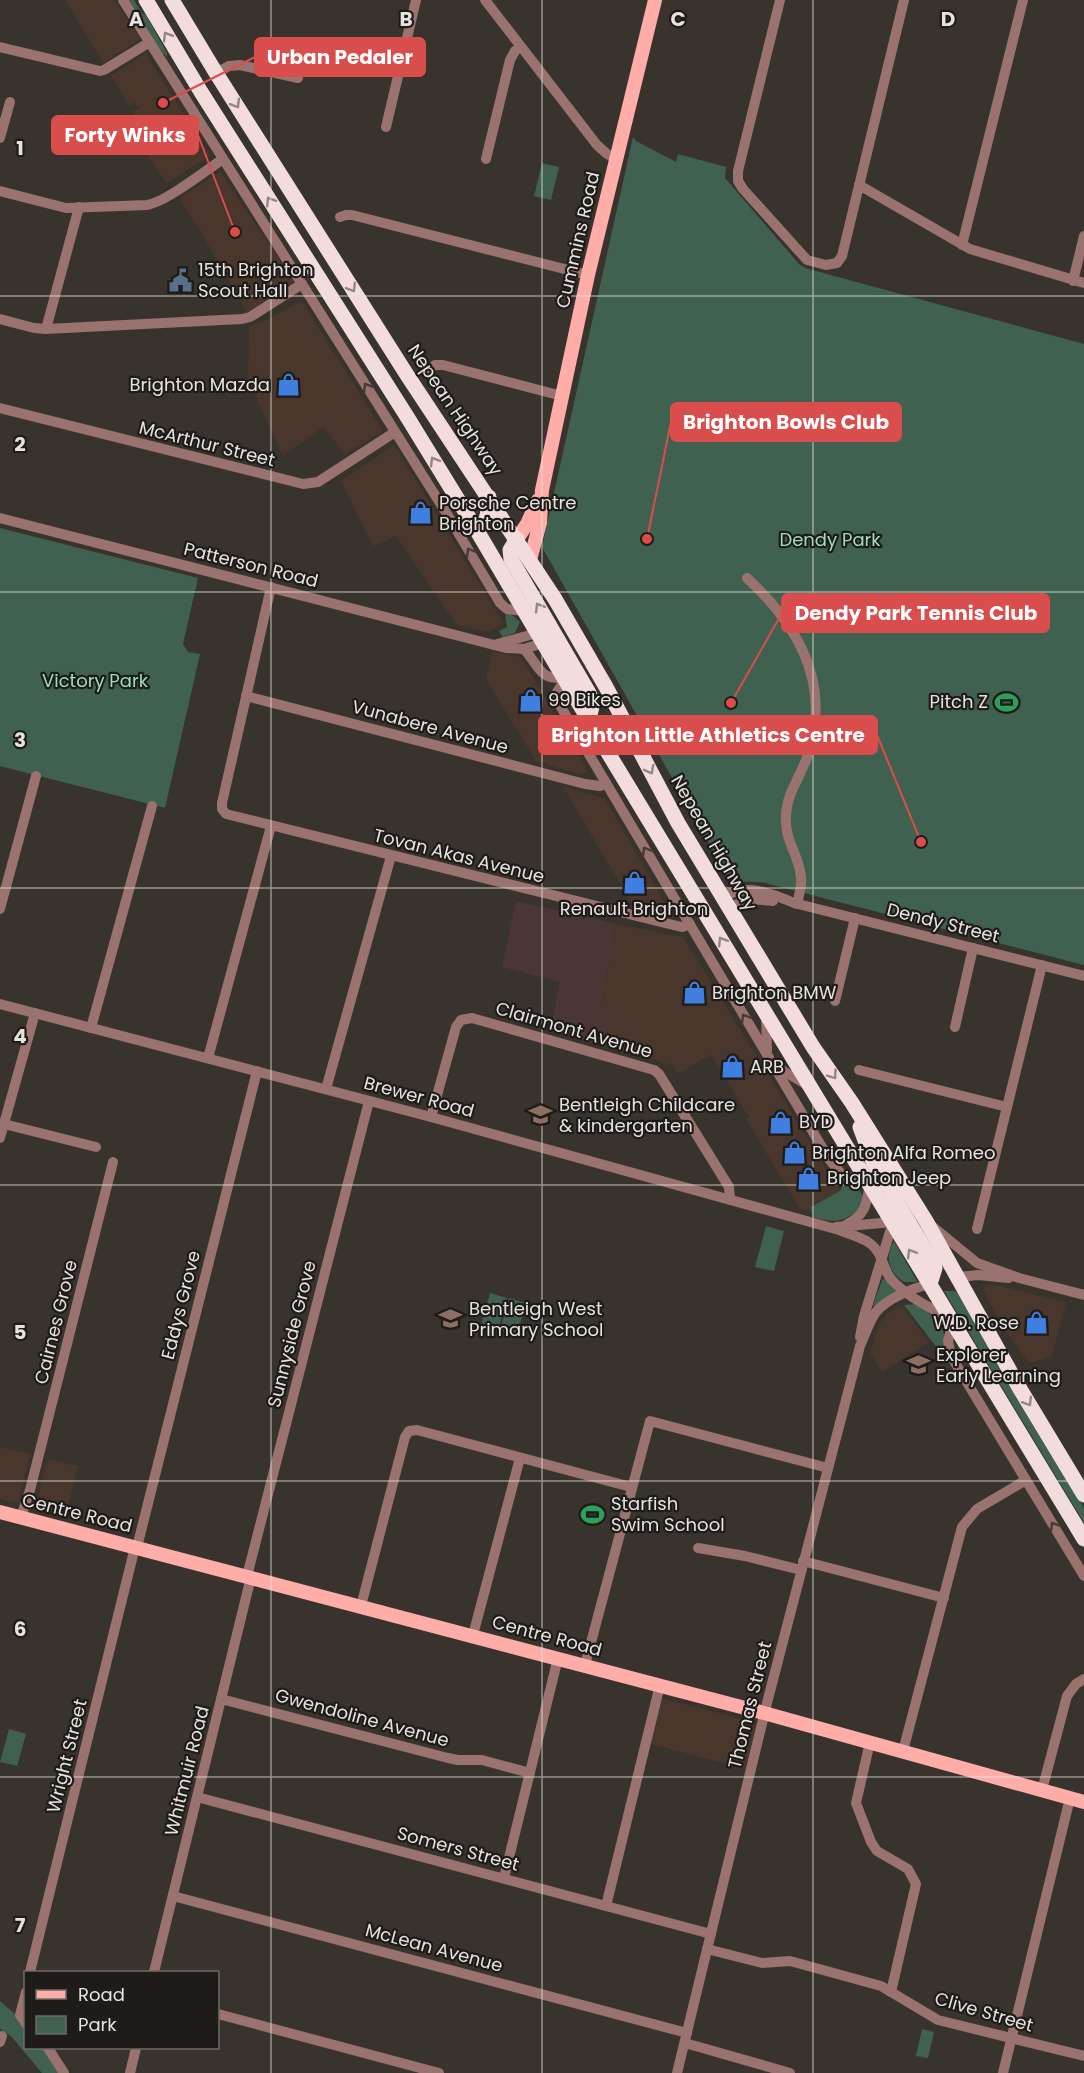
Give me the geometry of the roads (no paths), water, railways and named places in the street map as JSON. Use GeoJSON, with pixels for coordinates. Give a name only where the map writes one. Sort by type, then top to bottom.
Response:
{"type":"FeatureCollection","features":[{"type":"Feature","properties":{"kind":"highway"},"geometry":{"type":"LineString","coordinates":[[146,0],[216,116],[476,529],[524,611],[547,635],[593,703],[588,719]]}},
{"type":"Feature","properties":{"kind":"highway","name":"Nepean Highway"},"geometry":{"type":"LineString","coordinates":[[172,0],[407,375],[517,539],[572,627],[678,823],[813,1047],[854,1106],[926,1220],[1020,1389],[1084,1495]]}},
{"type":"Feature","properties":{"kind":"highway"},"geometry":{"type":"LineString","coordinates":[[301,250],[320,238]]}},
{"type":"Feature","properties":{"kind":"highway"},"geometry":{"type":"LineString","coordinates":[[476,529],[484,525],[487,519],[489,497]]}},
{"type":"Feature","properties":{"kind":"highway"},"geometry":{"type":"LineString","coordinates":[[517,539],[510,550],[511,559],[547,635],[564,679],[811,1088],[874,1181],[909,1221],[934,1264],[930,1284]]}},
{"type":"Feature","properties":{"kind":"highway"},"geometry":{"type":"LineString","coordinates":[[547,635],[572,627]]}},
{"type":"Feature","properties":{"kind":"highway"},"geometry":{"type":"LineString","coordinates":[[691,889],[697,885],[701,877],[699,857]]}},
{"type":"Feature","properties":{"kind":"highway"},"geometry":{"type":"LineString","coordinates":[[707,915],[726,902]]}},
{"type":"Feature","properties":{"kind":"highway"},"geometry":{"type":"LineString","coordinates":[[738,966],[743,954],[752,947]]}},
{"type":"Feature","properties":{"kind":"highway"},"geometry":{"type":"LineString","coordinates":[[854,1106],[869,1153],[874,1181],[892,1222],[1084,1539]]}},
{"type":"Feature","properties":{"kind":"highway"},"geometry":{"type":"LineString","coordinates":[[892,1222],[926,1220]]}},
{"type":"Feature","properties":{"kind":"highway"},"geometry":{"type":"LineString","coordinates":[[930,1284],[957,1273]]}},
{"type":"Feature","properties":{"kind":"main road","name":"Cummins Road"},"geometry":{"type":"LineString","coordinates":[[530,560],[540,519],[542,490],[588,275],[655,0]]}},
{"type":"Feature","properties":{"kind":"main road","name":"Cummins Road"},"geometry":{"type":"LineString","coordinates":[[517,539],[529,520],[542,490]]}},
{"type":"Feature","properties":{"kind":"main road","name":"Centre Road"},"geometry":{"type":"LineString","coordinates":[[0,1512],[660,1685],[1084,1802]]}},
{"type":"Feature","properties":{"kind":"street"},"geometry":{"type":"LineString","coordinates":[[123,0],[447,514],[501,605],[507,609],[524,611]]}},
{"type":"Feature","properties":{"kind":"street"},"geometry":{"type":"LineString","coordinates":[[386,127],[416,0]]}},
{"type":"Feature","properties":{"kind":"street"},"geometry":{"type":"LineString","coordinates":[[485,0],[597,145],[606,154],[616,159]]}},
{"type":"Feature","properties":{"kind":"street"},"geometry":{"type":"LineString","coordinates":[[780,0],[738,171],[738,181],[806,259],[832,265],[841,258],[904,0]]}},
{"type":"Feature","properties":{"kind":"street"},"geometry":{"type":"LineString","coordinates":[[962,245],[1023,0]]}},
{"type":"Feature","properties":{"kind":"street"},"geometry":{"type":"LineString","coordinates":[[0,46],[104,70],[150,42]]}},
{"type":"Feature","properties":{"kind":"street"},"geometry":{"type":"LineString","coordinates":[[486,159],[510,60],[520,46]]}},
{"type":"Feature","properties":{"kind":"street"},"geometry":{"type":"LineString","coordinates":[[158,55],[188,71]]}},
{"type":"Feature","properties":{"kind":"street"},"geometry":{"type":"LineString","coordinates":[[216,73],[229,66],[240,65],[298,78]]}},
{"type":"Feature","properties":{"kind":"street"},"geometry":{"type":"LineString","coordinates":[[0,138],[10,102]]}},
{"type":"Feature","properties":{"kind":"street"},"geometry":{"type":"LineString","coordinates":[[214,144],[213,130],[216,116]]}},
{"type":"Feature","properties":{"kind":"street"},"geometry":{"type":"LineString","coordinates":[[0,191],[63,208],[152,204],[223,159]]}},
{"type":"Feature","properties":{"kind":"street"},"geometry":{"type":"LineString","coordinates":[[859,185],[974,251],[1078,282],[1084,236]]}},
{"type":"Feature","properties":{"kind":"street"},"geometry":{"type":"LineString","coordinates":[[46,329],[79,207]]}},
{"type":"Feature","properties":{"kind":"street"},"geometry":{"type":"LineString","coordinates":[[340,217],[352,215],[588,275]]}},
{"type":"Feature","properties":{"kind":"street"},"geometry":{"type":"LineString","coordinates":[[280,248],[301,250]]}},
{"type":"Feature","properties":{"kind":"street"},"geometry":{"type":"LineString","coordinates":[[0,318],[34,328],[46,329],[242,319],[302,284]]}},
{"type":"Feature","properties":{"kind":"street"},"geometry":{"type":"LineString","coordinates":[[333,301],[335,335]]}},
{"type":"Feature","properties":{"kind":"street"},"geometry":{"type":"LineString","coordinates":[[429,370],[437,365],[443,365],[562,396]]}},
{"type":"Feature","properties":{"kind":"street","name":"McArthur Street"},"geometry":{"type":"LineString","coordinates":[[0,408],[303,484],[318,482],[395,432]]}},
{"type":"Feature","properties":{"kind":"street"},"geometry":{"type":"LineString","coordinates":[[447,514],[476,529]]}},
{"type":"Feature","properties":{"kind":"street","name":"Patterson Road"},"geometry":{"type":"LineString","coordinates":[[0,518],[509,649],[524,649],[547,635]]}},
{"type":"Feature","properties":{"kind":"street"},"geometry":{"type":"LineString","coordinates":[[747,578],[767,596],[789,623],[806,655],[814,688],[816,718],[811,746],[790,794],[786,813],[788,841],[802,879],[796,903]]}},
{"type":"Feature","properties":{"kind":"street"},"geometry":{"type":"LineString","coordinates":[[246,696],[271,587]]}},
{"type":"Feature","properties":{"kind":"street"},"geometry":{"type":"LineString","coordinates":[[494,645],[547,635]]}},
{"type":"Feature","properties":{"kind":"street"},"geometry":{"type":"LineString","coordinates":[[524,649],[545,676],[564,679],[557,691],[557,700],[838,1171],[842,1175],[874,1181],[864,1211],[843,1227]]}},
{"type":"Feature","properties":{"kind":"street","name":"Vunabere Avenue"},"geometry":{"type":"LineString","coordinates":[[246,696],[585,784],[600,786],[606,783]]}},
{"type":"Feature","properties":{"kind":"street","name":"Tovan Akas Avenue"},"geometry":{"type":"LineString","coordinates":[[246,696],[222,803],[222,809],[232,816],[682,927],[690,924]]}},
{"type":"Feature","properties":{"kind":"street"},"geometry":{"type":"LineString","coordinates":[[599,736],[599,773]]}},
{"type":"Feature","properties":{"kind":"street"},"geometry":{"type":"LineString","coordinates":[[0,909],[36,776]]}},
{"type":"Feature","properties":{"kind":"street"},"geometry":{"type":"LineString","coordinates":[[91,1028],[152,806]]}},
{"type":"Feature","properties":{"kind":"street"},"geometry":{"type":"LineString","coordinates":[[208,1058],[271,826]]}},
{"type":"Feature","properties":{"kind":"street"},"geometry":{"type":"LineString","coordinates":[[326,1089],[391,856]]}},
{"type":"Feature","properties":{"kind":"street"},"geometry":{"type":"LineString","coordinates":[[662,879],[677,889],[685,891],[691,889]]}},
{"type":"Feature","properties":{"kind":"street","name":"Dendy Street"},"geometry":{"type":"LineString","coordinates":[[726,902],[737,891],[750,890],[771,894],[796,903],[1084,976]]}},
{"type":"Feature","properties":{"kind":"street"},"geometry":{"type":"LineString","coordinates":[[835,1001],[855,918]]}},
{"type":"Feature","properties":{"kind":"street"},"geometry":{"type":"LineString","coordinates":[[955,1027],[973,948]]}},
{"type":"Feature","properties":{"kind":"street"},"geometry":{"type":"LineString","coordinates":[[977,1229],[1042,965]]}},
{"type":"Feature","properties":{"kind":"street","name":"Brewer Road"},"geometry":{"type":"LineString","coordinates":[[0,1004],[431,1117],[827,1227],[869,1241],[881,1258],[889,1276],[935,1311],[952,1320]]}},
{"type":"Feature","properties":{"kind":"street"},"geometry":{"type":"LineString","coordinates":[[0,1138],[35,1013]]}},
{"type":"Feature","properties":{"kind":"street"},"geometry":{"type":"LineString","coordinates":[[766,1013],[766,1042],[770,1060],[785,1074],[811,1088]]}},
{"type":"Feature","properties":{"kind":"street","name":"Clairmont Avenue"},"geometry":{"type":"LineString","coordinates":[[431,1117],[456,1027],[461,1020],[472,1018],[654,1070],[659,1074],[724,1182],[725,1199]]}},
{"type":"Feature","properties":{"kind":"street"},"geometry":{"type":"LineString","coordinates":[[859,1070],[1007,1107]]}},
{"type":"Feature","properties":{"kind":"street","name":"Eddys Grove"},"geometry":{"type":"LineString","coordinates":[[136,1547],[257,1071]]}},
{"type":"Feature","properties":{"kind":"street","name":"Sunnyside Grove"},"geometry":{"type":"LineString","coordinates":[[249,1576],[369,1101]]}},
{"type":"Feature","properties":{"kind":"street"},"geometry":{"type":"LineString","coordinates":[[4,1124],[96,1147]]}},
{"type":"Feature","properties":{"kind":"street","name":"Cairnes Grove"},"geometry":{"type":"LineString","coordinates":[[24,1518],[113,1162]]}},
{"type":"Feature","properties":{"kind":"street"},"geometry":{"type":"LineString","coordinates":[[926,1220],[971,1259],[985,1266]]}},
{"type":"Feature","properties":{"kind":"street","name":"Brewer Road"},"geometry":{"type":"LineString","coordinates":[[827,1227],[892,1222]]}},
{"type":"Feature","properties":{"kind":"street","name":"Thomas Street"},"geometry":{"type":"LineString","coordinates":[[677,2073],[764,1713],[860,1346],[864,1316],[892,1222]]}},
{"type":"Feature","properties":{"kind":"street"},"geometry":{"type":"LineString","coordinates":[[957,1273],[972,1263],[1084,1295]]}},
{"type":"Feature","properties":{"kind":"street"},"geometry":{"type":"LineString","coordinates":[[957,1273],[1019,1278]]}},
{"type":"Feature","properties":{"kind":"street","name":"Thomas Street"},"geometry":{"type":"LineString","coordinates":[[860,1346],[878,1311],[908,1292],[930,1284]]}},
{"type":"Feature","properties":{"kind":"street"},"geometry":{"type":"LineString","coordinates":[[952,1320],[949,1338],[950,1354],[1084,1576]]}},
{"type":"Feature","properties":{"kind":"street"},"geometry":{"type":"LineString","coordinates":[[585,1665],[650,1421],[828,1468]]}},
{"type":"Feature","properties":{"kind":"street"},"geometry":{"type":"LineString","coordinates":[[361,1606],[405,1437],[409,1431],[417,1430],[631,1487]]}},
{"type":"Feature","properties":{"kind":"street"},"geometry":{"type":"LineString","coordinates":[[473,1635],[520,1458]]}},
{"type":"Feature","properties":{"kind":"street"},"geometry":{"type":"LineString","coordinates":[[903,1751],[964,1522],[977,1509],[1026,1480]]}},
{"type":"Feature","properties":{"kind":"street","name":"Wright Street"},"geometry":{"type":"LineString","coordinates":[[30,1971],[136,1547]]}},
{"type":"Feature","properties":{"kind":"street"},"geometry":{"type":"LineString","coordinates":[[698,1548],[802,1566],[944,1598]]}},
{"type":"Feature","properties":{"kind":"street","name":"Whitmuir Road"},"geometry":{"type":"LineString","coordinates":[[154,1971],[249,1576]]}},
{"type":"Feature","properties":{"kind":"street"},"geometry":{"type":"LineString","coordinates":[[504,1878],[558,1658]]}},
{"type":"Feature","properties":{"kind":"street"},"geometry":{"type":"LineString","coordinates":[[1042,1790],[1067,1696],[1076,1684],[1084,1679]]}},
{"type":"Feature","properties":{"kind":"street"},"geometry":{"type":"LineString","coordinates":[[606,1906],[660,1685]]}},
{"type":"Feature","properties":{"kind":"street","name":"Gwendoline Avenue"},"geometry":{"type":"LineString","coordinates":[[221,1699],[454,1759],[482,1760],[530,1773]]}},
{"type":"Feature","properties":{"kind":"street"},"geometry":{"type":"LineString","coordinates":[[870,1742],[856,1803],[871,1842],[877,1851],[908,1869],[916,1884],[891,1992]]}},
{"type":"Feature","properties":{"kind":"street","name":"Somers Street"},"geometry":{"type":"LineString","coordinates":[[197,1797],[711,1934]]}},
{"type":"Feature","properties":{"kind":"street"},"geometry":{"type":"LineString","coordinates":[[1003,2073],[1070,1798]]}},
{"type":"Feature","properties":{"kind":"street","name":"McLean Avenue"},"geometry":{"type":"LineString","coordinates":[[173,1896],[686,2038],[788,2073]]}},
{"type":"Feature","properties":{"kind":"street","name":"Clive Street"},"geometry":{"type":"LineString","coordinates":[[707,1949],[762,1963],[790,1961],[880,1986],[932,2018],[1084,2055]]}},
{"type":"Feature","properties":{"kind":"street"},"geometry":{"type":"LineString","coordinates":[[24,1998],[21,2018],[24,2022]]}},
{"type":"Feature","properties":{"kind":"street"},"geometry":{"type":"LineString","coordinates":[[219,2014],[439,2073]]}},
{"type":"Feature","properties":{"kind":"street"},"geometry":{"type":"LineString","coordinates":[[49,2049],[64,2073]]}},
{"type":"Feature","properties":{"kind":"street"},"geometry":{"type":"LineString","coordinates":[[130,2073],[136,2049]]}},
{"type":"Feature","properties":{"kind":"place","name":"Urban Pedaler"},"geometry":{"type":"Point","coordinates":[163,103]}},
{"type":"Feature","properties":{"kind":"place","name":"Forty Winks"},"geometry":{"type":"Point","coordinates":[235,232]}},
{"type":"Feature","properties":{"kind":"place","name":"15th Brighton Scout Hall"},"geometry":{"type":"Point","coordinates":[180,280]}},
{"type":"Feature","properties":{"kind":"place","name":"Brighton Mazda"},"geometry":{"type":"Point","coordinates":[288,385]}},
{"type":"Feature","properties":{"kind":"place","name":"Porsche Centre Brighton"},"geometry":{"type":"Point","coordinates":[421,513]}},
{"type":"Feature","properties":{"kind":"place","name":"Brighton Bowls Club"},"geometry":{"type":"Point","coordinates":[647,539]}},
{"type":"Feature","properties":{"kind":"place","name":"99 Bikes"},"geometry":{"type":"Point","coordinates":[530,700]}},
{"type":"Feature","properties":{"kind":"place","name":"Pitch Z"},"geometry":{"type":"Point","coordinates":[1006,702]}},
{"type":"Feature","properties":{"kind":"place","name":"Dendy Park Tennis Club"},"geometry":{"type":"Point","coordinates":[731,703]}},
{"type":"Feature","properties":{"kind":"place","name":"Brighton Little Athletics Centre"},"geometry":{"type":"Point","coordinates":[921,842]}},
{"type":"Feature","properties":{"kind":"place","name":"Renault Brighton"},"geometry":{"type":"Point","coordinates":[634,883]}},
{"type":"Feature","properties":{"kind":"place","name":"Brighton BMW"},"geometry":{"type":"Point","coordinates":[694,993]}},
{"type":"Feature","properties":{"kind":"place","name":"ARB"},"geometry":{"type":"Point","coordinates":[732,1067]}},
{"type":"Feature","properties":{"kind":"place","name":"Bentleigh Childcare & kindergarten"},"geometry":{"type":"Point","coordinates":[541,1115]}},
{"type":"Feature","properties":{"kind":"place","name":"BYD"},"geometry":{"type":"Point","coordinates":[781,1122]}},
{"type":"Feature","properties":{"kind":"place","name":"Brighton Alfa Romeo"},"geometry":{"type":"Point","coordinates":[794,1153]}},
{"type":"Feature","properties":{"kind":"place","name":"Brighton Jeep"},"geometry":{"type":"Point","coordinates":[809,1178]}},
{"type":"Feature","properties":{"kind":"place","name":"Bentleigh West Primary School"},"geometry":{"type":"Point","coordinates":[451,1319]}},
{"type":"Feature","properties":{"kind":"place","name":"W.D. Rose"},"geometry":{"type":"Point","coordinates":[1037,1323]}},
{"type":"Feature","properties":{"kind":"place","name":"Explorer Early Learning"},"geometry":{"type":"Point","coordinates":[918,1365]}},
{"type":"Feature","properties":{"kind":"place","name":"Starfish Swim School"},"geometry":{"type":"Point","coordinates":[593,1514]}},
{"type":"Feature","properties":{"kind":"park label","name":"Dendy Park"},"geometry":{"type":"Point","coordinates":[830,540]}},
{"type":"Feature","properties":{"kind":"park label","name":"Victory Park"},"geometry":{"type":"Point","coordinates":[95,681]}}]}
